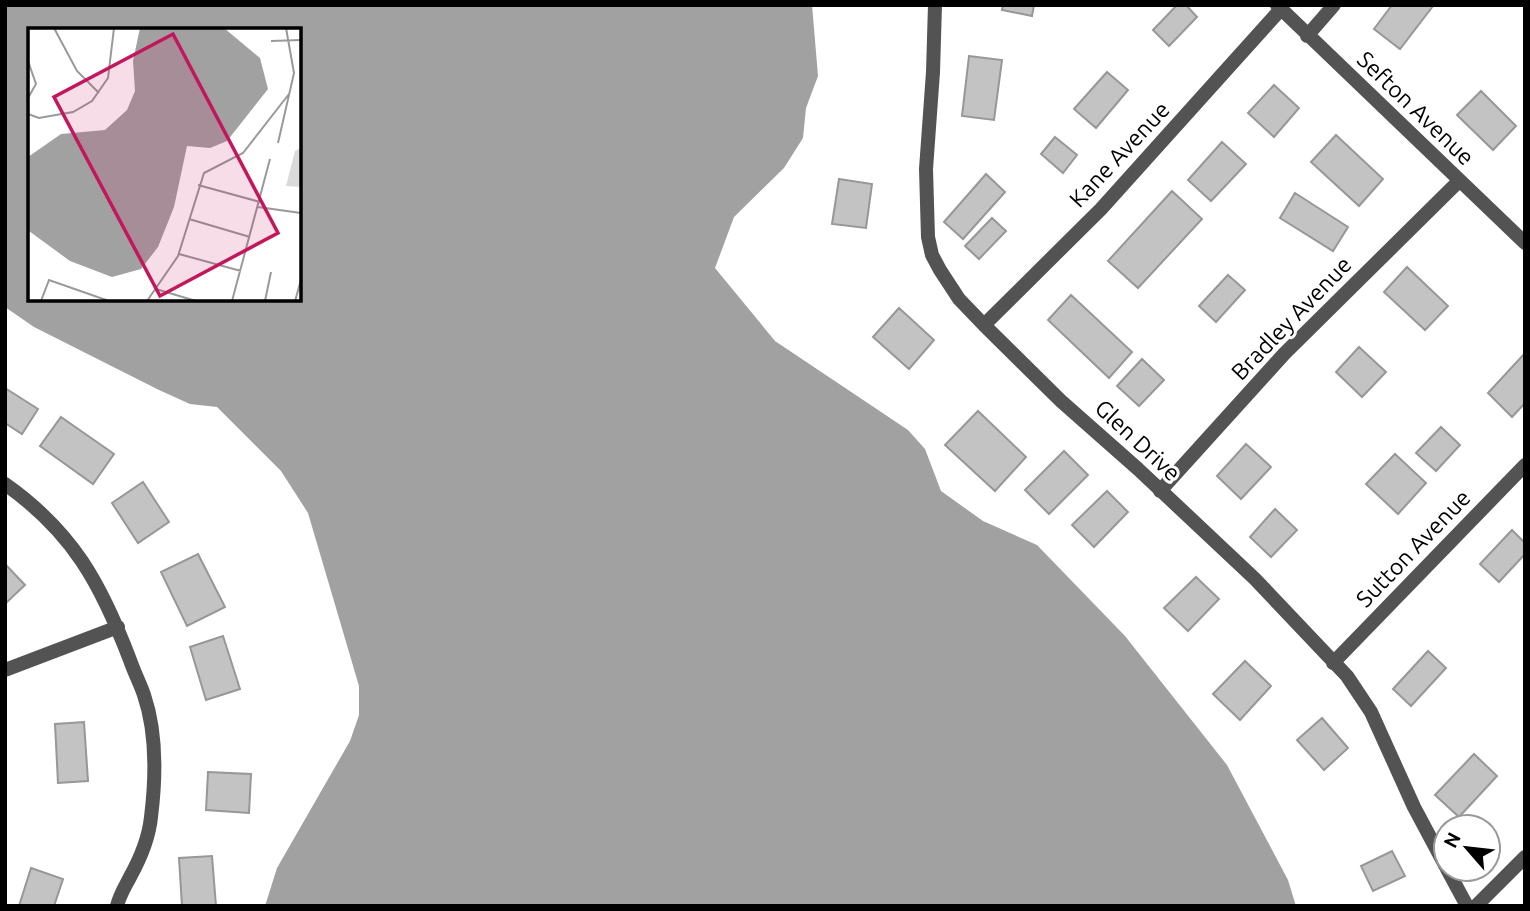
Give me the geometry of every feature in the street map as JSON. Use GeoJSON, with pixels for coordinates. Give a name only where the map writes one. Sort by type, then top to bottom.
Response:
{"type":"FeatureCollection","features":[{"type":"Feature","properties":{"kind":"street","name":"Glen Drive"},"geometry":{"type":"LineString","coordinates":[[935,5],[926,169],[928,237],[932,255],[950,285],[984,325],[1061,401],[1255,579],[1347,676],[1371,712],[1432,840]]}},
{"type":"Feature","properties":{"kind":"street"},"geometry":{"type":"LineString","coordinates":[[1307,36],[1334,5]]}},
{"type":"Feature","properties":{"kind":"street","name":"Kane Avenue"},"geometry":{"type":"LineString","coordinates":[[984,325],[1101,209],[1279,7]]}},
{"type":"Feature","properties":{"kind":"street","name":"Sefton Avenue"},"geometry":{"type":"LineString","coordinates":[[1279,7],[1525,243]]}},
{"type":"Feature","properties":{"kind":"street","name":"Bradley Avenue"},"geometry":{"type":"LineString","coordinates":[[1160,491],[1284,354],[1459,181]]}},
{"type":"Feature","properties":{"kind":"street","name":"Sutton Avenue"},"geometry":{"type":"LineString","coordinates":[[1333,663],[1525,466]]}},
{"type":"Feature","properties":{"kind":"street"},"geometry":{"type":"LineString","coordinates":[[5,485],[39,511],[74,548],[102,592],[145,697],[153,736],[155,772],[151,818],[146,842],[131,876],[120,892],[117,906]]}},
{"type":"Feature","properties":{"kind":"street"},"geometry":{"type":"LineString","coordinates":[[5,670],[118,627]]}},
{"type":"Feature","properties":{"kind":"street"},"geometry":{"type":"LineString","coordinates":[[1476,906],[1525,857]]}},
{"type":"Feature","properties":{"kind":"street","name":"Glen Drive"},"geometry":{"type":"LineString","coordinates":[[1455,883],[1467,906]]}},
{"type":"Feature","properties":{"kind":"shaded area"},"geometry":{"type":"Polygon","coordinates":[[[5,5],[812,5],[818,76],[806,108],[803,138],[784,168],[734,217],[715,268],[775,341],[908,430],[925,449],[941,491],[983,521],[1037,545],[1125,636],[1227,765],[1288,880],[1296,906],[265,906],[277,868],[350,741],[359,715],[359,686],[308,513],[281,471],[217,407],[190,404],[34,327],[5,307],[5,5]]]}},
{"type":"Feature","properties":{"kind":"building"},"geometry":{"type":"Polygon","coordinates":[[[1003,5],[1034,5],[1032,16],[1002,10],[1003,5]]]}},
{"type":"Feature","properties":{"kind":"building"},"geometry":{"type":"Polygon","coordinates":[[[1177,5],[1186,5],[1197,17],[1169,46],[1153,30],[1177,5]]]}},
{"type":"Feature","properties":{"kind":"building"},"geometry":{"type":"Polygon","coordinates":[[[1392,5],[1433,6],[1400,49],[1374,29],[1392,5]]]}},
{"type":"Feature","properties":{"kind":"building"},"geometry":{"type":"Polygon","coordinates":[[[969,56],[1002,60],[994,120],[962,116],[969,56]]]}},
{"type":"Feature","properties":{"kind":"building"},"geometry":{"type":"Polygon","coordinates":[[[1107,72],[1128,90],[1096,128],[1074,109],[1107,72]]]}},
{"type":"Feature","properties":{"kind":"building"},"geometry":{"type":"Polygon","coordinates":[[[1274,85],[1299,108],[1274,137],[1248,113],[1274,85]]]}},
{"type":"Feature","properties":{"kind":"building"},"geometry":{"type":"Polygon","coordinates":[[[1481,91],[1516,126],[1493,150],[1457,115],[1481,91]]]}},
{"type":"Feature","properties":{"kind":"building"},"geometry":{"type":"Polygon","coordinates":[[[1336,135],[1383,179],[1359,206],[1311,162],[1336,135]]]}},
{"type":"Feature","properties":{"kind":"building"},"geometry":{"type":"Polygon","coordinates":[[[1055,137],[1077,155],[1063,173],[1041,154],[1055,137]]]}},
{"type":"Feature","properties":{"kind":"building"},"geometry":{"type":"Polygon","coordinates":[[[1222,142],[1246,164],[1211,201],[1188,180],[1222,142]]]}},
{"type":"Feature","properties":{"kind":"building"},"geometry":{"type":"Polygon","coordinates":[[[986,174],[1005,192],[963,239],[944,222],[986,174]]]}},
{"type":"Feature","properties":{"kind":"building"},"geometry":{"type":"Polygon","coordinates":[[[839,179],[872,184],[866,228],[832,224],[839,179]]]}},
{"type":"Feature","properties":{"kind":"building"},"geometry":{"type":"Polygon","coordinates":[[[1172,191],[1202,219],[1138,288],[1108,261],[1172,191]]]}},
{"type":"Feature","properties":{"kind":"building"},"geometry":{"type":"Polygon","coordinates":[[[1295,193],[1348,227],[1333,251],[1280,218],[1295,193]]]}},
{"type":"Feature","properties":{"kind":"building"},"geometry":{"type":"Polygon","coordinates":[[[992,218],[1006,231],[979,259],[965,246],[992,218]]]}},
{"type":"Feature","properties":{"kind":"building"},"geometry":{"type":"Polygon","coordinates":[[[1407,267],[1448,306],[1425,330],[1384,292],[1407,267]]]}},
{"type":"Feature","properties":{"kind":"building"},"geometry":{"type":"Polygon","coordinates":[[[1228,275],[1245,290],[1216,322],[1199,306],[1228,275]]]}},
{"type":"Feature","properties":{"kind":"building"},"geometry":{"type":"Polygon","coordinates":[[[1071,295],[1132,352],[1109,378],[1048,320],[1071,295]]]}},
{"type":"Feature","properties":{"kind":"building"},"geometry":{"type":"Polygon","coordinates":[[[899,308],[934,340],[909,369],[873,337],[899,308]]]}},
{"type":"Feature","properties":{"kind":"building"},"geometry":{"type":"Polygon","coordinates":[[[1359,347],[1386,372],[1362,397],[1336,372],[1359,347]]]}},
{"type":"Feature","properties":{"kind":"building"},"geometry":{"type":"Polygon","coordinates":[[[1525,353],[1525,403],[1512,417],[1488,393],[1525,353]]]}},
{"type":"Feature","properties":{"kind":"building"},"geometry":{"type":"Polygon","coordinates":[[[1142,359],[1164,380],[1139,406],[1117,386],[1142,359]]]}},
{"type":"Feature","properties":{"kind":"building"},"geometry":{"type":"Polygon","coordinates":[[[5,388],[38,409],[22,434],[5,423],[5,388]]]}},
{"type":"Feature","properties":{"kind":"building"},"geometry":{"type":"Polygon","coordinates":[[[978,411],[1026,457],[995,491],[945,445],[978,411]]]}},
{"type":"Feature","properties":{"kind":"building"},"geometry":{"type":"Polygon","coordinates":[[[61,417],[114,454],[93,484],[40,446],[61,417]]]}},
{"type":"Feature","properties":{"kind":"building"},"geometry":{"type":"Polygon","coordinates":[[[1441,427],[1460,445],[1436,471],[1416,453],[1441,427]]]}},
{"type":"Feature","properties":{"kind":"building"},"geometry":{"type":"Polygon","coordinates":[[[1246,444],[1271,467],[1241,499],[1217,476],[1246,444]]]}},
{"type":"Feature","properties":{"kind":"building"},"geometry":{"type":"Polygon","coordinates":[[[1064,451],[1088,475],[1049,514],[1025,490],[1064,451]]]}},
{"type":"Feature","properties":{"kind":"building"},"geometry":{"type":"Polygon","coordinates":[[[1395,454],[1426,483],[1398,514],[1366,484],[1395,454]]]}},
{"type":"Feature","properties":{"kind":"building"},"geometry":{"type":"Polygon","coordinates":[[[143,482],[169,522],[138,543],[112,503],[143,482]]]}},
{"type":"Feature","properties":{"kind":"building"},"geometry":{"type":"Polygon","coordinates":[[[1107,491],[1128,512],[1094,547],[1072,525],[1107,491]]]}},
{"type":"Feature","properties":{"kind":"building"},"geometry":{"type":"Polygon","coordinates":[[[1275,509],[1297,530],[1271,557],[1250,537],[1275,509]]]}},
{"type":"Feature","properties":{"kind":"building"},"geometry":{"type":"Polygon","coordinates":[[[1512,530],[1525,543],[1525,554],[1499,582],[1480,564],[1512,530]]]}},
{"type":"Feature","properties":{"kind":"building"},"geometry":{"type":"Polygon","coordinates":[[[198,554],[225,607],[187,626],[161,572],[198,554]]]}},
{"type":"Feature","properties":{"kind":"building"},"geometry":{"type":"Polygon","coordinates":[[[5,564],[25,585],[5,604],[5,564]]]}},
{"type":"Feature","properties":{"kind":"building"},"geometry":{"type":"Polygon","coordinates":[[[1196,577],[1219,599],[1188,631],[1164,608],[1196,577]]]}},
{"type":"Feature","properties":{"kind":"building"},"geometry":{"type":"Polygon","coordinates":[[[223,636],[240,689],[206,700],[190,647],[223,636]]]}},
{"type":"Feature","properties":{"kind":"building"},"geometry":{"type":"Polygon","coordinates":[[[1428,651],[1446,668],[1411,706],[1393,689],[1428,651]]]}},
{"type":"Feature","properties":{"kind":"building"},"geometry":{"type":"Polygon","coordinates":[[[1245,661],[1271,686],[1240,720],[1213,694],[1245,661]]]}},
{"type":"Feature","properties":{"kind":"building"},"geometry":{"type":"Polygon","coordinates":[[[1322,718],[1348,748],[1324,770],[1297,740],[1322,718]]]}},
{"type":"Feature","properties":{"kind":"building"},"geometry":{"type":"Polygon","coordinates":[[[84,722],[88,781],[58,783],[55,724],[84,722]]]}},
{"type":"Feature","properties":{"kind":"building"},"geometry":{"type":"Polygon","coordinates":[[[1474,754],[1497,776],[1463,813],[1455,813],[1435,795],[1474,754]]]}},
{"type":"Feature","properties":{"kind":"building"},"geometry":{"type":"Polygon","coordinates":[[[208,772],[251,774],[249,813],[206,810],[208,772]]]}},
{"type":"Feature","properties":{"kind":"building"},"geometry":{"type":"Polygon","coordinates":[[[1392,851],[1405,876],[1373,891],[1361,866],[1392,851]]]}},
{"type":"Feature","properties":{"kind":"building"},"geometry":{"type":"Polygon","coordinates":[[[212,856],[216,906],[182,906],[179,858],[212,856]]]}},
{"type":"Feature","properties":{"kind":"building"},"geometry":{"type":"Polygon","coordinates":[[[31,868],[63,879],[54,906],[19,906],[31,868]]]}}]}
